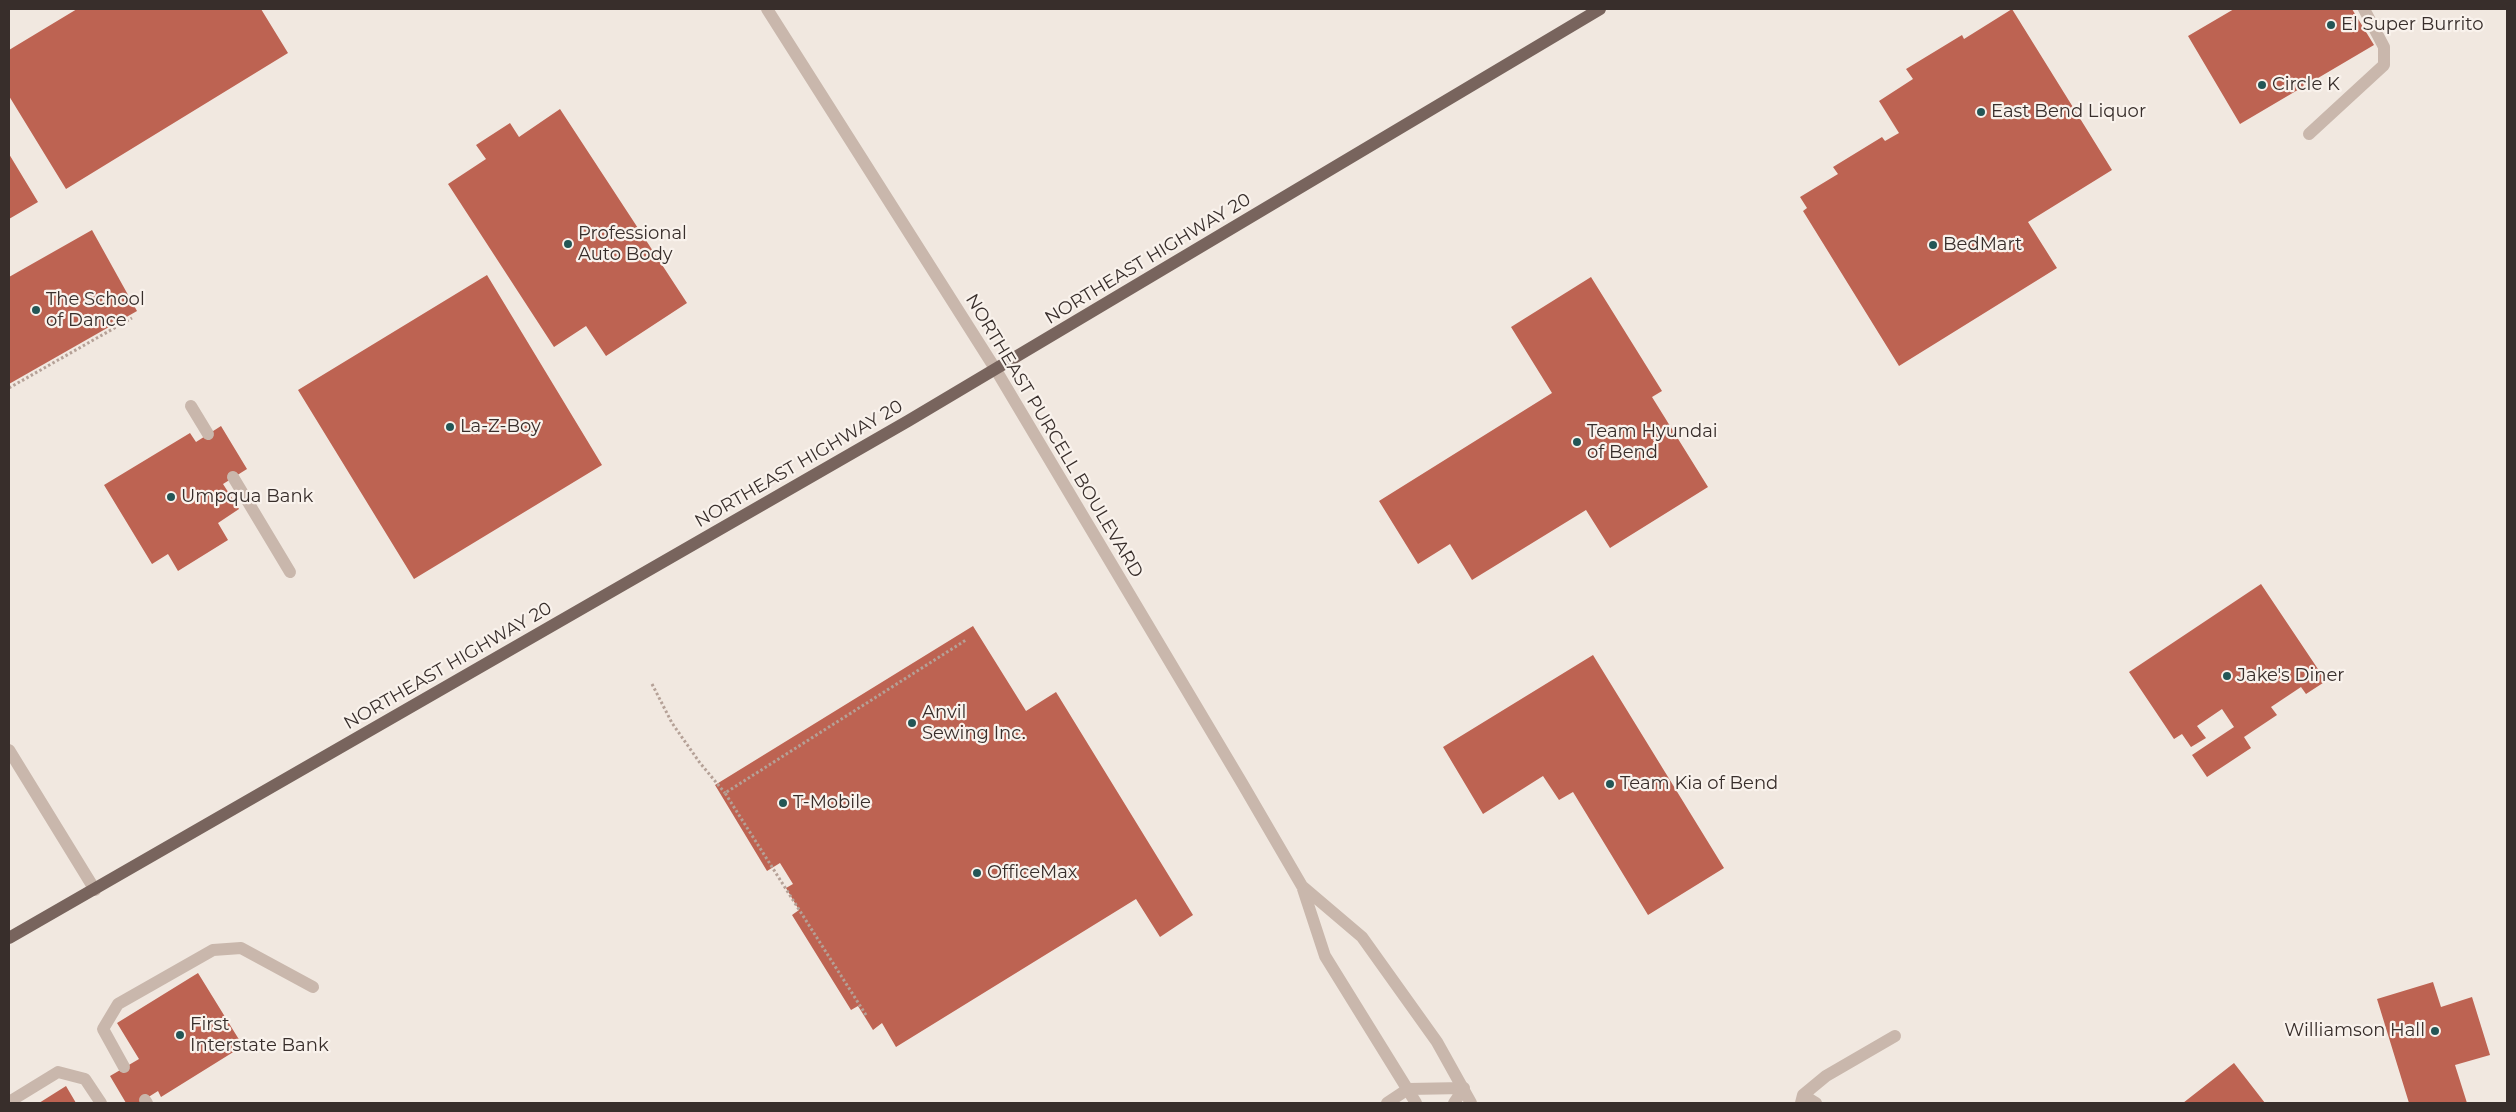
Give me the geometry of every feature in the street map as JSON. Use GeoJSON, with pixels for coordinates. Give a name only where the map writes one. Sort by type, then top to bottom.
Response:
{"type":"FeatureCollection","features":[{"type":"Feature","properties":{"kind":"main road","name":"NORTHEAST HIGHWAY 20"},"geometry":{"type":"LineString","coordinates":[[9,938],[996,370],[1600,9]]}},
{"type":"Feature","properties":{"kind":"street","name":"NORTHEAST PURCELL BOULEVARD"},"geometry":{"type":"LineString","coordinates":[[766,9],[996,370],[1302,886],[1325,956],[1416,1103]]}},
{"type":"Feature","properties":{"kind":"street"},"geometry":{"type":"LineString","coordinates":[[2309,134],[2384,65],[2384,47],[2364,9]]}},
{"type":"Feature","properties":{"kind":"street"},"geometry":{"type":"LineString","coordinates":[[191,406],[208,434]]}},
{"type":"Feature","properties":{"kind":"street"},"geometry":{"type":"LineString","coordinates":[[234,478],[290,572]]}},
{"type":"Feature","properties":{"kind":"street"},"geometry":{"type":"LineString","coordinates":[[9,750],[95,890]]}},
{"type":"Feature","properties":{"kind":"street","name":"NORTHEAST PURCELL BOULEVARD"},"geometry":{"type":"LineString","coordinates":[[1302,886],[1362,936],[1437,1042],[1471,1103]]}},
{"type":"Feature","properties":{"kind":"street"},"geometry":{"type":"LineString","coordinates":[[124,1068],[103,1028],[118,1004],[213,950],[241,948],[313,987]]}},
{"type":"Feature","properties":{"kind":"street"},"geometry":{"type":"LineString","coordinates":[[1802,1099],[1826,1076],[1894,1036]]}},
{"type":"Feature","properties":{"kind":"street"},"geometry":{"type":"LineString","coordinates":[[9,1102],[58,1072],[85,1079],[101,1103]]}},
{"type":"Feature","properties":{"kind":"street"},"geometry":{"type":"LineString","coordinates":[[1387,1103],[1408,1089],[1464,1088]]}},
{"type":"Feature","properties":{"kind":"street"},"geometry":{"type":"LineString","coordinates":[[1454,1103],[1464,1088]]}},
{"type":"Feature","properties":{"kind":"street"},"geometry":{"type":"LineString","coordinates":[[1802,1099],[1816,1103]]}},
{"type":"Feature","properties":{"kind":"path"},"geometry":{"type":"LineString","coordinates":[[9,388],[132,318]]}},
{"type":"Feature","properties":{"kind":"path"},"geometry":{"type":"LineString","coordinates":[[725,793],[966,640]]}},
{"type":"Feature","properties":{"kind":"path"},"geometry":{"type":"LineString","coordinates":[[652,684],[672,722],[700,763],[725,793],[866,1014]]}},
{"type":"Feature","properties":{"kind":"building"},"geometry":{"type":"Polygon","coordinates":[[[77,9],[261,9],[288,53],[66,189],[9,96],[9,50],[77,9]]]}},
{"type":"Feature","properties":{"kind":"building"},"geometry":{"type":"Polygon","coordinates":[[[2012,9],[2112,170],[2028,222],[2057,268],[1899,366],[1803,211],[1807,208],[1800,197],[1838,174],[1833,167],[1882,137],[1885,141],[1899,133],[1879,101],[1913,79],[1906,69],[1962,35],[1964,39],[2012,9]]]}},
{"type":"Feature","properties":{"kind":"building","name":"Circle K"},"geometry":{"type":"Polygon","coordinates":[[[2234,9],[2352,9],[2374,45],[2240,124],[2188,36],[2234,9]]]}},
{"type":"Feature","properties":{"kind":"building","name":"Professional Auto Body"},"geometry":{"type":"Polygon","coordinates":[[[560,109],[687,303],[606,356],[586,326],[554,347],[448,184],[486,159],[476,145],[510,123],[519,137],[560,109]]]}},
{"type":"Feature","properties":{"kind":"building"},"geometry":{"type":"Polygon","coordinates":[[[9,154],[38,202],[9,219],[9,154]]]}},
{"type":"Feature","properties":{"kind":"building"},"geometry":{"type":"Polygon","coordinates":[[[92,230],[137,311],[9,384],[9,277],[92,230]]]}},
{"type":"Feature","properties":{"kind":"building","name":"La-Z-Boy"},"geometry":{"type":"Polygon","coordinates":[[[487,275],[602,465],[414,579],[298,390],[487,275]]]}},
{"type":"Feature","properties":{"kind":"building","name":"Team Hyundai of Bend"},"geometry":{"type":"Polygon","coordinates":[[[1591,277],[1662,391],[1652,397],[1708,487],[1610,548],[1586,510],[1472,580],[1450,544],[1418,564],[1379,501],[1552,393],[1511,327],[1591,277]]]}},
{"type":"Feature","properties":{"kind":"building","name":"Umpqua Bank"},"geometry":{"type":"Polygon","coordinates":[[[221,426],[247,469],[223,484],[239,509],[218,523],[228,540],[178,571],[168,554],[152,564],[104,485],[190,433],[196,442],[221,426]]]}},
{"type":"Feature","properties":{"kind":"building","name":"Jake's Diner"},"geometry":{"type":"Polygon","coordinates":[[[2261,584],[2326,681],[2306,694],[2301,687],[2271,707],[2277,715],[2244,737],[2251,748],[2207,777],[2192,755],[2234,727],[2222,709],[2197,726],[2206,738],[2191,747],[2182,734],[2174,739],[2129,672],[2261,584]]]}},
{"type":"Feature","properties":{"kind":"building","name":"OfficeMax"},"geometry":{"type":"Polygon","coordinates":[[[973,626],[1026,711],[1056,692],[1193,915],[1160,937],[1136,899],[896,1047],[882,1023],[873,1030],[858,1006],[851,1010],[792,915],[799,910],[786,888],[793,884],[780,863],[767,871],[715,785],[973,626]]]}},
{"type":"Feature","properties":{"kind":"building","name":"Team Kia of Bend"},"geometry":{"type":"Polygon","coordinates":[[[1593,655],[1724,868],[1648,915],[1573,792],[1559,800],[1543,776],[1483,814],[1443,747],[1593,655]]]}},
{"type":"Feature","properties":{"kind":"building","name":"First Interstate Bank"},"geometry":{"type":"Polygon","coordinates":[[[198,973],[243,1046],[161,1097],[158,1091],[139,1103],[126,1103],[110,1076],[139,1059],[117,1023],[198,973]]]}},
{"type":"Feature","properties":{"kind":"building","name":"Williamson Hall"},"geometry":{"type":"Polygon","coordinates":[[[2433,982],[2441,1007],[2472,997],[2490,1055],[2455,1065],[2467,1103],[2409,1103],[2377,999],[2433,982]]]}},
{"type":"Feature","properties":{"kind":"building"},"geometry":{"type":"Polygon","coordinates":[[[2234,1063],[2265,1103],[2183,1103],[2234,1063]]]}},
{"type":"Feature","properties":{"kind":"building"},"geometry":{"type":"Polygon","coordinates":[[[66,1086],[76,1103],[39,1103],[66,1086]]]}},
{"type":"Feature","properties":{"kind":"place","name":"El Super Burrito"},"geometry":{"type":"Point","coordinates":[2331,25]}},
{"type":"Feature","properties":{"kind":"place","name":"Circle K"},"geometry":{"type":"Point","coordinates":[2262,85]}},
{"type":"Feature","properties":{"kind":"place","name":"East Bend Liquor"},"geometry":{"type":"Point","coordinates":[1981,112]}},
{"type":"Feature","properties":{"kind":"place","name":"Professional Auto Body"},"geometry":{"type":"Point","coordinates":[568,244]}},
{"type":"Feature","properties":{"kind":"place","name":"BedMart"},"geometry":{"type":"Point","coordinates":[1933,245]}},
{"type":"Feature","properties":{"kind":"place","name":"The School of Dance"},"geometry":{"type":"Point","coordinates":[36,310]}},
{"type":"Feature","properties":{"kind":"place","name":"La-Z-Boy"},"geometry":{"type":"Point","coordinates":[450,427]}},
{"type":"Feature","properties":{"kind":"place","name":"Team Hyundai of Bend"},"geometry":{"type":"Point","coordinates":[1577,442]}},
{"type":"Feature","properties":{"kind":"place","name":"Umpqua Bank"},"geometry":{"type":"Point","coordinates":[171,497]}},
{"type":"Feature","properties":{"kind":"place","name":"Jake's Diner"},"geometry":{"type":"Point","coordinates":[2227,676]}},
{"type":"Feature","properties":{"kind":"place","name":"Anvil Sewing Inc."},"geometry":{"type":"Point","coordinates":[912,723]}},
{"type":"Feature","properties":{"kind":"place","name":"Team Kia of Bend"},"geometry":{"type":"Point","coordinates":[1610,784]}},
{"type":"Feature","properties":{"kind":"place","name":"T-Mobile"},"geometry":{"type":"Point","coordinates":[783,803]}},
{"type":"Feature","properties":{"kind":"place","name":"OfficeMax"},"geometry":{"type":"Point","coordinates":[977,873]}},
{"type":"Feature","properties":{"kind":"place","name":"Williamson Hall"},"geometry":{"type":"Point","coordinates":[2435,1031]}},
{"type":"Feature","properties":{"kind":"place","name":"First Interstate Bank"},"geometry":{"type":"Point","coordinates":[180,1035]}}]}
